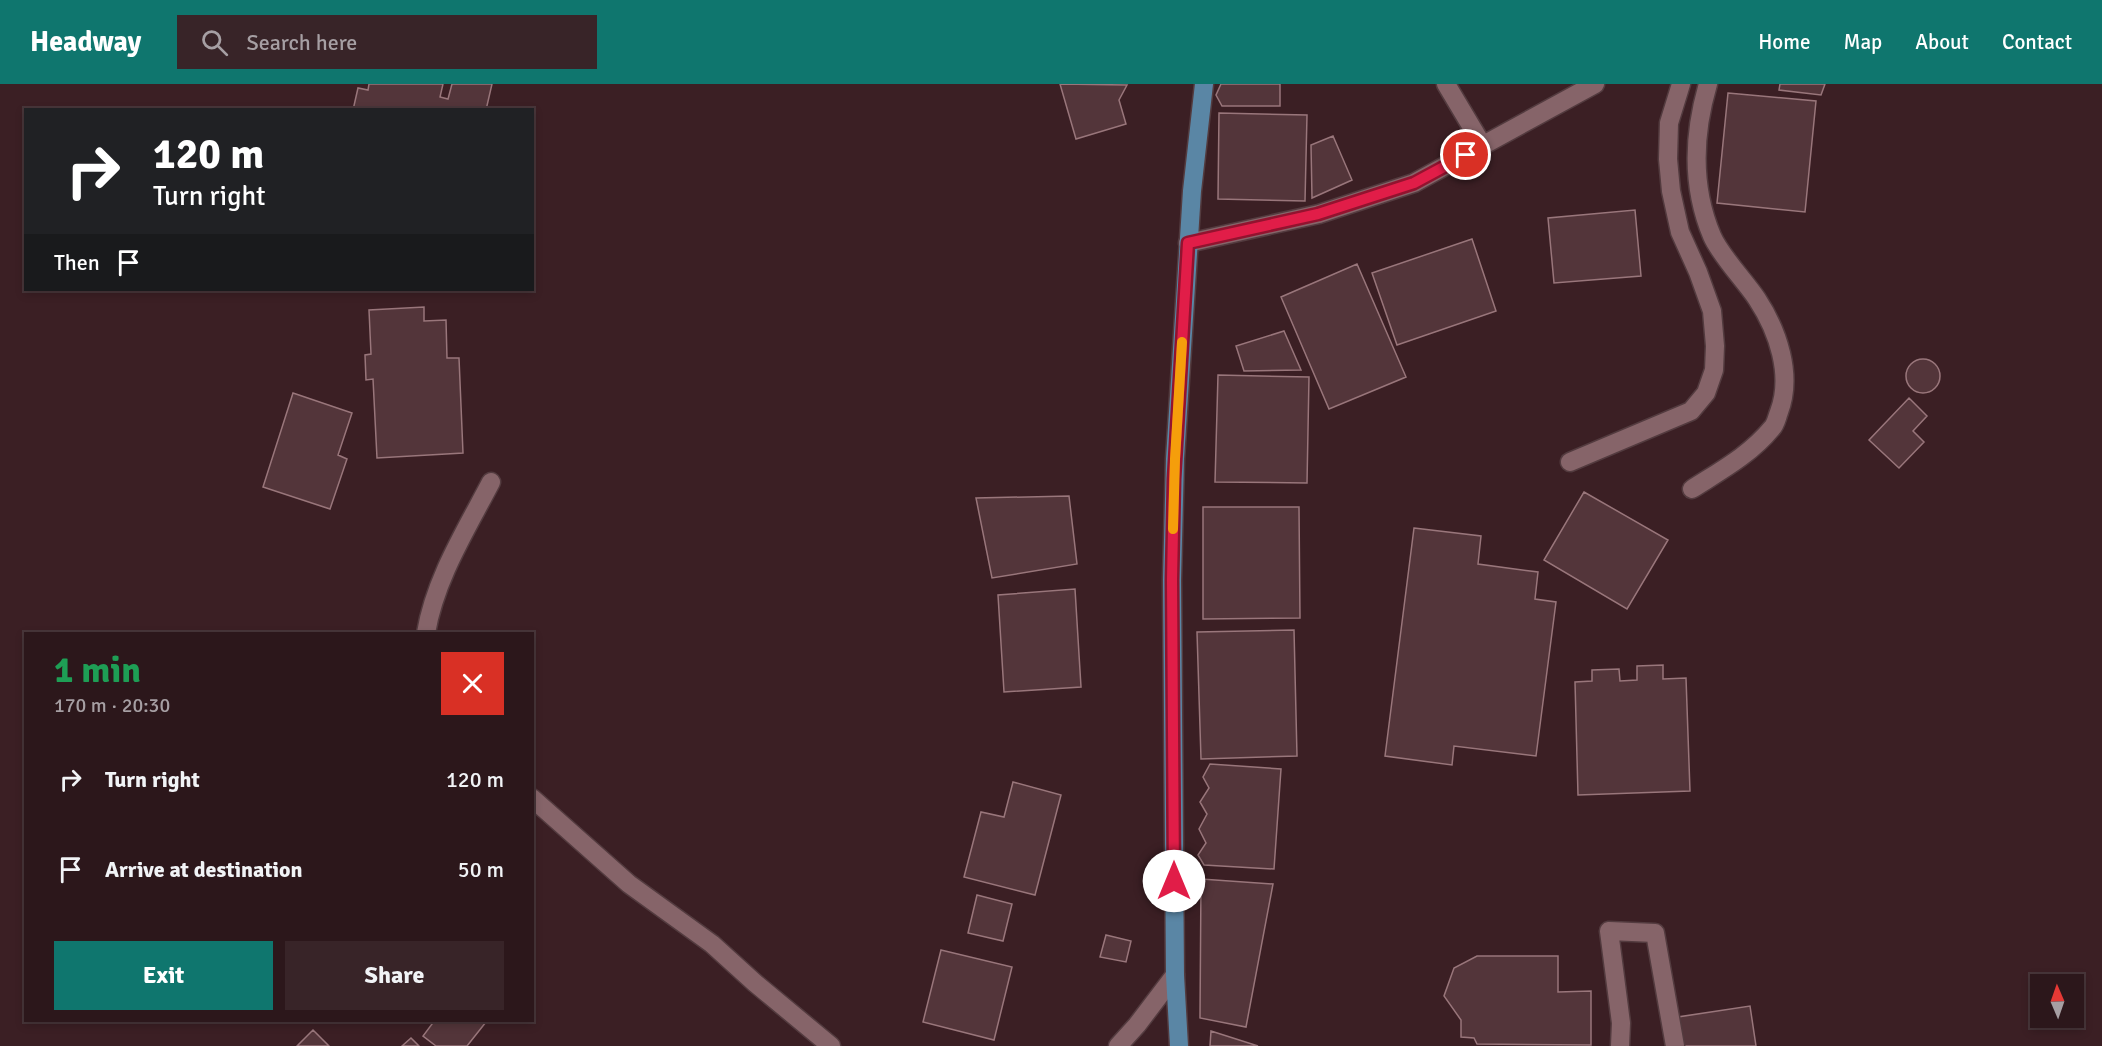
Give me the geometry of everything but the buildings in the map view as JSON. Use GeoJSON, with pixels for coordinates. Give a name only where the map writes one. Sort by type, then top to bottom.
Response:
{"type":"FeatureCollection","features":[{"type":"Feature","properties":{"kind":"main road"},"geometry":{"type":"LineString","coordinates":[[1179,1046],[1175,975],[1172,569],[1175,459],[1188,243],[1204,84]]}},
{"type":"Feature","properties":{"kind":"street"},"geometry":{"type":"LineString","coordinates":[[1446,84],[1483,146]]}},
{"type":"Feature","properties":{"kind":"street"},"geometry":{"type":"LineString","coordinates":[[1188,243],[1318,214],[1414,183],[1595,84]]}},
{"type":"Feature","properties":{"kind":"street"},"geometry":{"type":"LineString","coordinates":[[1570,462],[1692,411],[1706,393],[1714,370],[1715,345],[1712,311],[1680,232],[1671,191],[1668,159],[1669,123],[1681,84]]}},
{"type":"Feature","properties":{"kind":"street"},"geometry":{"type":"LineString","coordinates":[[1692,489],[1748,453],[1774,427],[1783,402],[1785,370],[1771,323],[1758,300],[1713,238],[1704,212],[1697,184],[1696,150],[1697,125],[1708,84]]}},
{"type":"Feature","properties":{"kind":"street"},"geometry":{"type":"LineString","coordinates":[[426,632],[433,603],[443,578],[491,482]]}},
{"type":"Feature","properties":{"kind":"street"},"geometry":{"type":"LineString","coordinates":[[534,800],[629,884],[712,944],[831,1046]]}},
{"type":"Feature","properties":{"kind":"street"},"geometry":{"type":"LineString","coordinates":[[1620,1046],[1621,1023],[1609,931],[1655,933],[1675,1046]]}},
{"type":"Feature","properties":{"kind":"street"},"geometry":{"type":"LineString","coordinates":[[1118,1046],[1175,975]]}},
{"type":"Feature","properties":{"kind":"slow traffic"},"geometry":{"type":"LineString","coordinates":[[1173,529],[1182,342]]}},
{"type":"Feature","properties":{"kind":"route"},"geometry":{"type":"LineString","coordinates":[[1174,881],[1172,580],[1174,479],[1188,243],[1318,214],[1414,183],[1466,155]]}}]}
